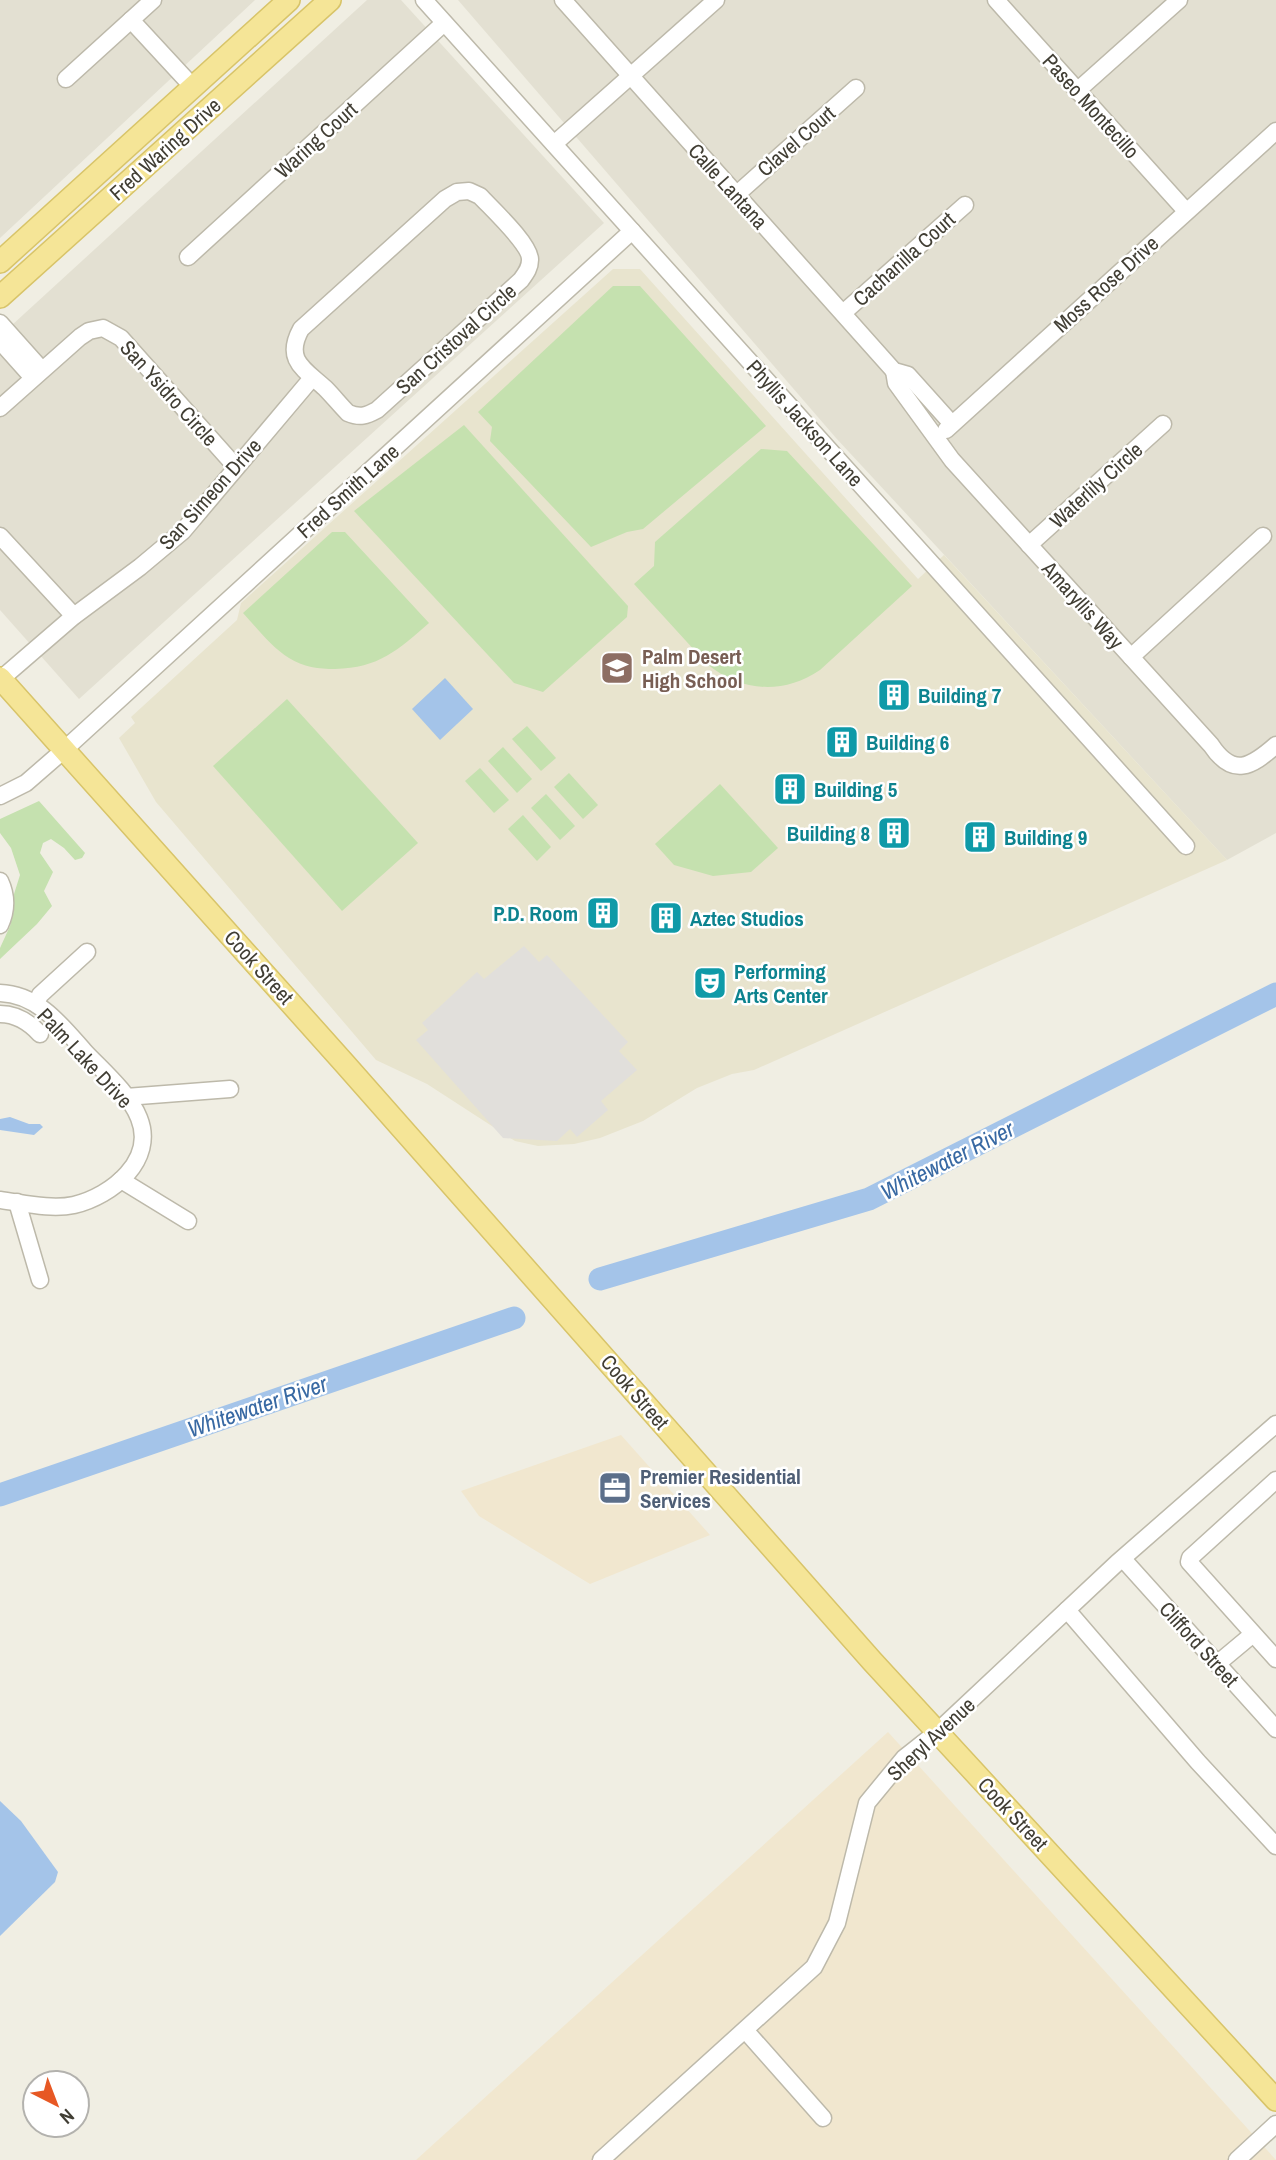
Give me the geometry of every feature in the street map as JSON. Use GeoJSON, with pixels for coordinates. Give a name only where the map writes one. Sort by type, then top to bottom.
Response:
{"type":"FeatureCollection","features":[{"type":"Feature","properties":{"kind":"main road","name":"Fred Waring Drive"},"geometry":{"type":"LineString","coordinates":[[0,262],[289,0]]}},
{"type":"Feature","properties":{"kind":"main road","name":"Fred Waring Drive"},"geometry":{"type":"LineString","coordinates":[[0,297],[330,0]]}},
{"type":"Feature","properties":{"kind":"main road"},"geometry":{"type":"LineString","coordinates":[[94,214],[102,190],[198,102],[199,96],[192,86]]}},
{"type":"Feature","properties":{"kind":"main road"},"geometry":{"type":"LineString","coordinates":[[0,281],[29,252],[52,215]]}},
{"type":"Feature","properties":{"kind":"main road","name":"Cook Street"},"geometry":{"type":"LineString","coordinates":[[1,679],[937,1732],[1276,2100]]}},
{"type":"Feature","properties":{"kind":"street"},"geometry":{"type":"LineString","coordinates":[[66,79],[153,0]]}},
{"type":"Feature","properties":{"kind":"street","name":"Phyllis Jackson Lane"},"geometry":{"type":"LineString","coordinates":[[424,0],[1186,846]]}},
{"type":"Feature","properties":{"kind":"street","name":"Calle Lantana"},"geometry":{"type":"LineString","coordinates":[[563,0],[894,371],[896,383],[937,438]]}},
{"type":"Feature","properties":{"kind":"street"},"geometry":{"type":"LineString","coordinates":[[554,144],[716,0]]}},
{"type":"Feature","properties":{"kind":"street","name":"Paseo Montecillo"},"geometry":{"type":"LineString","coordinates":[[996,0],[1186,211]]}},
{"type":"Feature","properties":{"kind":"street"},"geometry":{"type":"LineString","coordinates":[[1077,91],[1179,0]]}},
{"type":"Feature","properties":{"kind":"street"},"geometry":{"type":"LineString","coordinates":[[131,19],[192,86]]}},
{"type":"Feature","properties":{"kind":"street","name":"Waring Court"},"geometry":{"type":"LineString","coordinates":[[188,257],[444,23]]}},
{"type":"Feature","properties":{"kind":"street","name":"Clavel Court"},"geometry":{"type":"LineString","coordinates":[[736,195],[856,88]]}},
{"type":"Feature","properties":{"kind":"street","name":"Moss Rose Drive"},"geometry":{"type":"LineString","coordinates":[[937,438],[1276,131]]}},
{"type":"Feature","properties":{"kind":"street","name":"San Cristoval Circle"},"geometry":{"type":"LineString","coordinates":[[469,191],[480,196],[526,246],[531,257],[528,270],[521,280],[377,410],[366,416],[356,417],[348,413],[312,378],[300,366],[294,354],[295,339],[301,329],[445,199],[457,192],[469,191]]}},
{"type":"Feature","properties":{"kind":"street","name":"Cachanilla Court"},"geometry":{"type":"LineString","coordinates":[[843,313],[965,205]]}},
{"type":"Feature","properties":{"kind":"street","name":"Fred Smith Lane"},"geometry":{"type":"LineString","coordinates":[[0,796],[26,783],[64,750],[632,231]]}},
{"type":"Feature","properties":{"kind":"street"},"geometry":{"type":"LineString","coordinates":[[0,323],[38,374]]}},
{"type":"Feature","properties":{"kind":"street","name":"San Ysidro Circle"},"geometry":{"type":"LineString","coordinates":[[0,408],[89,331],[97,328],[112,331],[236,467]]}},
{"type":"Feature","properties":{"kind":"street"},"geometry":{"type":"LineString","coordinates":[[0,341],[38,374]]}},
{"type":"Feature","properties":{"kind":"street","name":"Calle Lantana"},"geometry":{"type":"LineString","coordinates":[[894,371],[908,375],[952,425]]}},
{"type":"Feature","properties":{"kind":"street","name":"San Simeon Drive"},"geometry":{"type":"LineString","coordinates":[[1,679],[74,616],[183,531],[312,378]]}},
{"type":"Feature","properties":{"kind":"street","name":"Waterlily Circle"},"geometry":{"type":"LineString","coordinates":[[1029,545],[1163,424]]}},
{"type":"Feature","properties":{"kind":"street","name":"Amaryllis Way"},"geometry":{"type":"LineString","coordinates":[[937,438],[952,460],[1219,757],[1234,766],[1248,766],[1276,745]]}},
{"type":"Feature","properties":{"kind":"street"},"geometry":{"type":"LineString","coordinates":[[0,536],[74,616]]}},
{"type":"Feature","properties":{"kind":"street"},"geometry":{"type":"LineString","coordinates":[[1130,657],[1263,536]]}},
{"type":"Feature","properties":{"kind":"street"},"geometry":{"type":"LineString","coordinates":[[0,881],[6,901],[0,925]]}},
{"type":"Feature","properties":{"kind":"street"},"geometry":{"type":"LineString","coordinates":[[36,1004],[40,996],[87,952]]}},
{"type":"Feature","properties":{"kind":"street","name":"Palm Lake Drive"},"geometry":{"type":"LineString","coordinates":[[0,993],[21,997],[49,1012],[126,1097],[139,1117],[144,1139],[138,1160],[121,1180],[97,1197],[74,1205],[56,1206],[0,1200]]}},
{"type":"Feature","properties":{"kind":"street"},"geometry":{"type":"LineString","coordinates":[[0,1014],[19,1017],[40,1034]]}},
{"type":"Feature","properties":{"kind":"street"},"geometry":{"type":"LineString","coordinates":[[126,1097],[230,1089]]}},
{"type":"Feature","properties":{"kind":"street"},"geometry":{"type":"LineString","coordinates":[[121,1180],[188,1221]]}},
{"type":"Feature","properties":{"kind":"street"},"geometry":{"type":"LineString","coordinates":[[17,1202],[40,1280]]}},
{"type":"Feature","properties":{"kind":"street","name":"Sheryl Avenue"},"geometry":{"type":"LineString","coordinates":[[601,2160],[814,1967],[837,1923],[867,1803],[904,1758],[937,1732],[1123,1559],[1276,1424]]}},
{"type":"Feature","properties":{"kind":"street"},"geometry":{"type":"LineString","coordinates":[[1276,1480],[1189,1560],[1276,1659]]}},
{"type":"Feature","properties":{"kind":"street","name":"Clifford Street"},"geometry":{"type":"LineString","coordinates":[[1123,1559],[1276,1729]]}},
{"type":"Feature","properties":{"kind":"street"},"geometry":{"type":"LineString","coordinates":[[1067,1610],[1198,1762],[1276,1846]]}},
{"type":"Feature","properties":{"kind":"street"},"geometry":{"type":"LineString","coordinates":[[1217,1664],[1253,1634]]}},
{"type":"Feature","properties":{"kind":"street"},"geometry":{"type":"LineString","coordinates":[[744,2030],[823,2118]]}},
{"type":"Feature","properties":{"kind":"street"},"geometry":{"type":"LineString","coordinates":[[1237,2160],[1276,2123]]}},
{"type":"Feature","properties":{"kind":"shaded area"},"geometry":{"type":"Polygon","coordinates":[[[0,0],[255,0],[0,238],[0,0]]]}},
{"type":"Feature","properties":{"kind":"shaded area"},"geometry":{"type":"Polygon","coordinates":[[[367,0],[401,0],[604,223],[79,699],[0,610],[0,336],[367,0]]]}},
{"type":"Feature","properties":{"kind":"shaded area"},"geometry":{"type":"Polygon","coordinates":[[[458,0],[1276,0],[1276,833],[1227,860],[836,438],[458,0]]]}},
{"type":"Feature","properties":{"kind":"shaded area","name":"Palm Desert High School"},"geometry":{"type":"Polygon","coordinates":[[[613,269],[640,269],[918,579],[944,555],[1227,860],[754,1070],[732,1074],[697,1088],[643,1121],[600,1138],[574,1144],[538,1146],[515,1141],[427,1084],[376,1060],[156,802],[119,738],[135,723],[131,717],[237,620],[241,603],[613,269]]]}},
{"type":"Feature","properties":{"kind":"shaded area"},"geometry":{"type":"Polygon","coordinates":[[[524,946],[539,962],[547,955],[628,1042],[619,1051],[637,1070],[601,1101],[608,1110],[577,1137],[570,1129],[557,1141],[503,1138],[416,1040],[428,1030],[422,1023],[477,972],[484,979],[524,946]]]}},
{"type":"Feature","properties":{"kind":"shaded area"},"geometry":{"type":"Polygon","coordinates":[[[621,1435],[710,1535],[590,1584],[479,1516],[461,1491],[621,1435]]]}},
{"type":"Feature","properties":{"kind":"shaded area"},"geometry":{"type":"Polygon","coordinates":[[[888,1732],[1276,2160],[416,2160],[888,1732]]]}},
{"type":"Feature","properties":{"kind":"green space"},"geometry":{"type":"Polygon","coordinates":[[[613,286],[640,286],[766,426],[643,529],[627,532],[591,547],[490,441],[492,427],[478,412],[613,286]]]}},
{"type":"Feature","properties":{"kind":"green space"},"geometry":{"type":"Polygon","coordinates":[[[464,425],[628,606],[627,617],[543,692],[514,683],[354,511],[464,425]]]}},
{"type":"Feature","properties":{"kind":"green space"},"geometry":{"type":"Polygon","coordinates":[[[761,449],[787,451],[912,586],[820,670],[792,684],[762,687],[734,680],[707,664],[634,584],[654,566],[655,542],[761,449]]]}},
{"type":"Feature","properties":{"kind":"green space"},"geometry":{"type":"Polygon","coordinates":[[[332,532],[345,532],[429,623],[387,656],[350,668],[317,668],[294,661],[270,643],[243,613],[332,532]]]}},
{"type":"Feature","properties":{"kind":"green space"},"geometry":{"type":"Polygon","coordinates":[[[287,699],[418,843],[342,911],[213,766],[287,699]]]}},
{"type":"Feature","properties":{"kind":"green space"},"geometry":{"type":"Polygon","coordinates":[[[527,726],[556,758],[541,771],[512,739],[527,726]]]}},
{"type":"Feature","properties":{"kind":"green space"},"geometry":{"type":"Polygon","coordinates":[[[503,747],[532,779],[517,793],[488,761],[503,747]]]}},
{"type":"Feature","properties":{"kind":"green space"},"geometry":{"type":"Polygon","coordinates":[[[480,768],[509,800],[494,813],[465,781],[480,768]]]}},
{"type":"Feature","properties":{"kind":"green space"},"geometry":{"type":"Polygon","coordinates":[[[569,773],[598,805],[583,819],[554,787],[569,773]]]}},
{"type":"Feature","properties":{"kind":"green space"},"geometry":{"type":"Polygon","coordinates":[[[720,784],[778,848],[751,872],[713,876],[674,865],[655,844],[720,784]]]}},
{"type":"Feature","properties":{"kind":"green space"},"geometry":{"type":"Polygon","coordinates":[[[546,794],[575,826],[560,840],[531,808],[546,794]]]}},
{"type":"Feature","properties":{"kind":"green space"},"geometry":{"type":"Polygon","coordinates":[[[39,801],[85,853],[82,858],[75,860],[51,839],[43,843],[40,853],[53,872],[44,891],[52,906],[0,959],[0,948],[10,926],[14,894],[20,875],[11,848],[0,833],[0,819],[39,801]]]}},
{"type":"Feature","properties":{"kind":"green space"},"geometry":{"type":"Polygon","coordinates":[[[523,815],[551,847],[537,861],[508,829],[523,815]]]}},
{"type":"Feature","properties":{"kind":"water"},"geometry":{"type":"Polygon","coordinates":[[[445,678],[473,709],[440,740],[412,709],[445,678]]]}},
{"type":"Feature","properties":{"kind":"water"},"geometry":{"type":"Polygon","coordinates":[[[10,1117],[43,1127],[34,1135],[0,1130],[0,1119],[10,1117]]]}},
{"type":"Feature","properties":{"kind":"water"},"geometry":{"type":"Polygon","coordinates":[[[0,1801],[21,1821],[58,1872],[55,1882],[0,1936],[0,1801]]]}},
{"type":"Feature","properties":{"kind":"waterway","name":"Whitewater River"},"geometry":{"type":"LineString","coordinates":[[600,1279],[869,1199],[1276,994]]}},
{"type":"Feature","properties":{"kind":"waterway","name":"Whitewater River"},"geometry":{"type":"LineString","coordinates":[[0,1495],[514,1318]]}},
{"type":"Feature","properties":{"kind":"place","name":"Palm Desert High School"},"geometry":{"type":"Point","coordinates":[617,668]}},
{"type":"Feature","properties":{"kind":"place","name":"Building 7"},"geometry":{"type":"Point","coordinates":[894,695]}},
{"type":"Feature","properties":{"kind":"place","name":"Building 6"},"geometry":{"type":"Point","coordinates":[842,742]}},
{"type":"Feature","properties":{"kind":"place","name":"Building 5"},"geometry":{"type":"Point","coordinates":[790,789]}},
{"type":"Feature","properties":{"kind":"place","name":"Building 8"},"geometry":{"type":"Point","coordinates":[894,833]}},
{"type":"Feature","properties":{"kind":"place","name":"Building 9"},"geometry":{"type":"Point","coordinates":[980,837]}},
{"type":"Feature","properties":{"kind":"place","name":"P.D. Room"},"geometry":{"type":"Point","coordinates":[603,913]}},
{"type":"Feature","properties":{"kind":"place","name":"Aztec Studios"},"geometry":{"type":"Point","coordinates":[666,918]}},
{"type":"Feature","properties":{"kind":"place","name":"Performing Arts Center"},"geometry":{"type":"Point","coordinates":[710,983]}},
{"type":"Feature","properties":{"kind":"place","name":"Premier Residential Services"},"geometry":{"type":"Point","coordinates":[615,1488]}}]}
